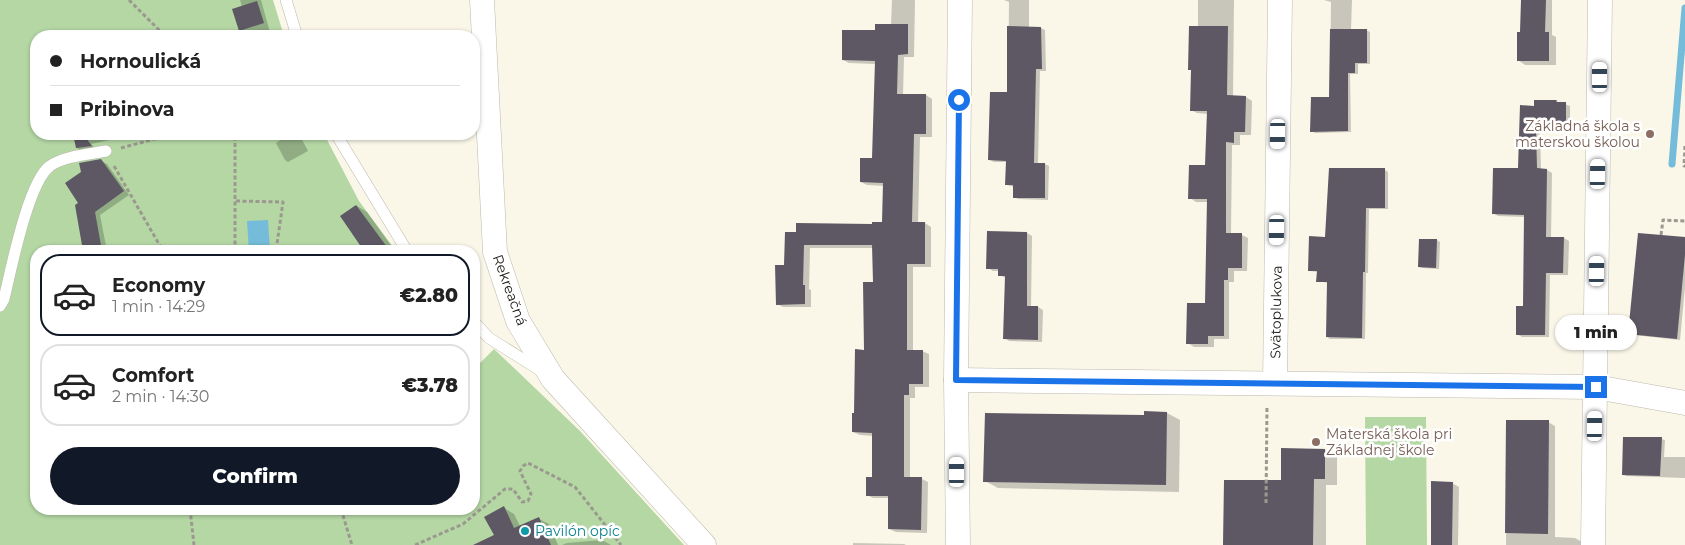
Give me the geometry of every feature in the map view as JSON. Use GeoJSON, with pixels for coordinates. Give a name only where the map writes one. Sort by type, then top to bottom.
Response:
{"type":"FeatureCollection","features":[{"type":"Feature","properties":{"kind":"street","name":"Rekreačná"},"geometry":{"type":"LineString","coordinates":[[482,0],[495,252],[518,321],[553,379],[704,545]]}},
{"type":"Feature","properties":{"kind":"street"},"geometry":{"type":"LineString","coordinates":[[958,545],[956,380],[960,0]]}},
{"type":"Feature","properties":{"kind":"street","name":"Svätoplukova"},"geometry":{"type":"LineString","coordinates":[[1271,383],[1280,0]]}},
{"type":"Feature","properties":{"kind":"street"},"geometry":{"type":"LineString","coordinates":[[1593,545],[1600,0]]}},
{"type":"Feature","properties":{"kind":"street"},"geometry":{"type":"LineString","coordinates":[[956,380],[1596,387],[1685,403]]}},
{"type":"Feature","properties":{"kind":"lane"},"geometry":{"type":"LineString","coordinates":[[286,0],[295,30]]}},
{"type":"Feature","properties":{"kind":"lane"},"geometry":{"type":"LineString","coordinates":[[340,140],[402,245]]}},
{"type":"Feature","properties":{"kind":"lane"},"geometry":{"type":"LineString","coordinates":[[0,306],[4,299],[21,228],[41,174],[51,165],[63,160],[106,152]]}},
{"type":"Feature","properties":{"kind":"lane"},"geometry":{"type":"LineString","coordinates":[[480,328],[489,338],[553,379]]}},
{"type":"Feature","properties":{"kind":"path"},"geometry":{"type":"LineString","coordinates":[[129,0],[159,30]]}},
{"type":"Feature","properties":{"kind":"path"},"geometry":{"type":"LineString","coordinates":[[151,140],[106,152],[160,245]]}},
{"type":"Feature","properties":{"kind":"path"},"geometry":{"type":"LineString","coordinates":[[235,140],[235,245]]}},
{"type":"Feature","properties":{"kind":"path"},"geometry":{"type":"LineString","coordinates":[[1685,146],[1685,166]]}},
{"type":"Feature","properties":{"kind":"path"},"geometry":{"type":"LineString","coordinates":[[236,201],[283,202],[277,245]]}},
{"type":"Feature","properties":{"kind":"path"},"geometry":{"type":"LineString","coordinates":[[1661,235],[1663,220],[1685,222]]}},
{"type":"Feature","properties":{"kind":"path"},"geometry":{"type":"LineString","coordinates":[[1266,503],[1271,383]]}},
{"type":"Feature","properties":{"kind":"path"},"geometry":{"type":"LineString","coordinates":[[480,510],[505,489],[513,489],[522,502],[528,501],[531,494],[520,471],[523,466],[528,464],[575,487],[621,545]]}},
{"type":"Feature","properties":{"kind":"path"},"geometry":{"type":"LineString","coordinates":[[191,515],[194,545]]}},
{"type":"Feature","properties":{"kind":"path"},"geometry":{"type":"LineString","coordinates":[[343,515],[352,545]]}},
{"type":"Feature","properties":{"kind":"path"},"geometry":{"type":"LineString","coordinates":[[415,545],[463,524],[474,515]]}},
{"type":"Feature","properties":{"kind":"green space"},"geometry":{"type":"Polygon","coordinates":[[[0,0],[273,0],[282,30],[30,30],[30,140],[327,140],[359,201],[392,245],[30,245],[30,515],[480,515],[480,363],[494,349],[580,431],[684,545],[0,545],[0,0]]]}},
{"type":"Feature","properties":{"kind":"green space"},"geometry":{"type":"Polygon","coordinates":[[[1365,417],[1426,417],[1427,545],[1366,545],[1365,417]]]}},
{"type":"Feature","properties":{"kind":"water"},"geometry":{"type":"Polygon","coordinates":[[[268,220],[270,245],[249,245],[247,221],[268,220]]]}},
{"type":"Feature","properties":{"kind":"building"},"geometry":{"type":"Polygon","coordinates":[[[1521,0],[1546,0],[1545,32],[1549,32],[1549,61],[1517,61],[1517,32],[1520,32],[1521,0]]]}},
{"type":"Feature","properties":{"kind":"building"},"geometry":{"type":"Polygon","coordinates":[[[257,1],[264,23],[239,30],[232,9],[257,1]]]}},
{"type":"Feature","properties":{"kind":"building"},"geometry":{"type":"Polygon","coordinates":[[[875,24],[908,24],[908,54],[898,55],[897,94],[926,94],[926,134],[914,134],[912,222],[925,222],[925,264],[907,264],[907,350],[923,350],[923,384],[909,384],[909,395],[904,395],[904,477],[922,477],[921,530],[888,529],[888,496],[866,496],[866,477],[872,477],[872,433],[852,432],[855,349],[864,350],[863,282],[873,282],[872,245],[804,245],[803,285],[805,285],[805,304],[776,305],[775,265],[784,265],[785,232],[796,232],[796,223],[872,224],[872,222],[882,222],[883,183],[860,182],[860,158],[872,158],[875,61],[842,60],[842,30],[875,30],[875,24]]]}},
{"type":"Feature","properties":{"kind":"building"},"geometry":{"type":"Polygon","coordinates":[[[1007,26],[1041,27],[1042,69],[1036,69],[1034,163],[1045,163],[1045,198],[1013,198],[1013,185],[1005,185],[1006,161],[988,160],[990,92],[1007,92],[1007,26]]]}},
{"type":"Feature","properties":{"kind":"building"},"geometry":{"type":"Polygon","coordinates":[[[1189,26],[1228,26],[1227,95],[1246,96],[1245,132],[1234,132],[1234,143],[1226,142],[1226,233],[1242,233],[1242,268],[1228,268],[1228,280],[1224,280],[1224,336],[1208,336],[1208,344],[1186,344],[1187,303],[1205,303],[1207,199],[1188,199],[1189,165],[1205,165],[1207,111],[1190,111],[1191,70],[1188,70],[1189,26]]]}},
{"type":"Feature","properties":{"kind":"building"},"geometry":{"type":"Polygon","coordinates":[[[1330,29],[1367,29],[1367,63],[1355,63],[1355,73],[1348,73],[1348,131],[1310,132],[1311,97],[1329,97],[1330,29]]]}},
{"type":"Feature","properties":{"kind":"building"},"geometry":{"type":"Polygon","coordinates":[[[1534,100],[1566,102],[1566,130],[1536,130],[1537,168],[1547,169],[1546,237],[1564,237],[1563,273],[1546,273],[1545,335],[1516,335],[1516,306],[1523,306],[1524,215],[1492,214],[1493,168],[1518,168],[1520,105],[1534,106],[1534,100]]]}},
{"type":"Feature","properties":{"kind":"building"},"geometry":{"type":"Polygon","coordinates":[[[74,140],[88,140],[92,146],[76,148],[74,140]]]}},
{"type":"Feature","properties":{"kind":"building"},"geometry":{"type":"Polygon","coordinates":[[[101,159],[124,191],[95,212],[101,245],[82,245],[75,205],[78,203],[65,183],[81,172],[79,163],[101,159]]]}},
{"type":"Feature","properties":{"kind":"building"},"geometry":{"type":"Polygon","coordinates":[[[1329,168],[1385,168],[1385,208],[1366,208],[1362,338],[1326,337],[1327,282],[1316,282],[1317,271],[1308,271],[1309,236],[1325,237],[1329,168]]]}},
{"type":"Feature","properties":{"kind":"building"},"geometry":{"type":"Polygon","coordinates":[[[356,205],[386,245],[360,245],[340,216],[356,205]]]}},
{"type":"Feature","properties":{"kind":"building"},"geometry":{"type":"Polygon","coordinates":[[[987,231],[1027,232],[1027,306],[1038,306],[1038,340],[1003,339],[1005,276],[998,276],[998,269],[986,269],[987,231]]]}},
{"type":"Feature","properties":{"kind":"building"},"geometry":{"type":"Polygon","coordinates":[[[1638,233],[1685,237],[1677,339],[1628,334],[1638,233]]]}},
{"type":"Feature","properties":{"kind":"building"},"geometry":{"type":"Polygon","coordinates":[[[1419,239],[1437,239],[1436,268],[1418,267],[1419,239]]]}},
{"type":"Feature","properties":{"kind":"building"},"geometry":{"type":"Polygon","coordinates":[[[1144,411],[1167,412],[1166,485],[983,482],[985,413],[1144,415],[1144,411]]]}},
{"type":"Feature","properties":{"kind":"building"},"geometry":{"type":"Polygon","coordinates":[[[1506,420],[1549,420],[1548,534],[1505,533],[1506,420]]]}},
{"type":"Feature","properties":{"kind":"building"},"geometry":{"type":"Polygon","coordinates":[[[1623,437],[1662,437],[1660,476],[1622,475],[1623,437]]]}},
{"type":"Feature","properties":{"kind":"building"},"geometry":{"type":"Polygon","coordinates":[[[1281,448],[1325,449],[1325,479],[1314,479],[1313,545],[1223,545],[1224,480],[1281,480],[1281,448]]]}},
{"type":"Feature","properties":{"kind":"building"},"geometry":{"type":"Polygon","coordinates":[[[1431,481],[1453,482],[1452,545],[1431,545],[1431,481]]]}},
{"type":"Feature","properties":{"kind":"building","name":"Pavilón opíc"},"geometry":{"type":"Polygon","coordinates":[[[504,506],[514,528],[539,517],[551,545],[473,545],[494,535],[484,517],[504,506]]]}},
{"type":"Feature","properties":{"kind":"waterway"},"geometry":{"type":"LineString","coordinates":[[1672,164],[1685,8]]}},
{"type":"Feature","properties":{"kind":"place","name":"Základná škola s materskou školou"},"geometry":{"type":"Point","coordinates":[1650,134]}},
{"type":"Feature","properties":{"kind":"place","name":"Materská škola pri Základnej škole"},"geometry":{"type":"Point","coordinates":[1316,442]}},
{"type":"Feature","properties":{"kind":"place","name":"Pavilón opíc"},"geometry":{"type":"Point","coordinates":[525,531]}},
{"type":"Feature","properties":{"kind":"route"},"geometry":{"type":"LineString","coordinates":[[959,100],[956,380],[1596,387]]}}]}
